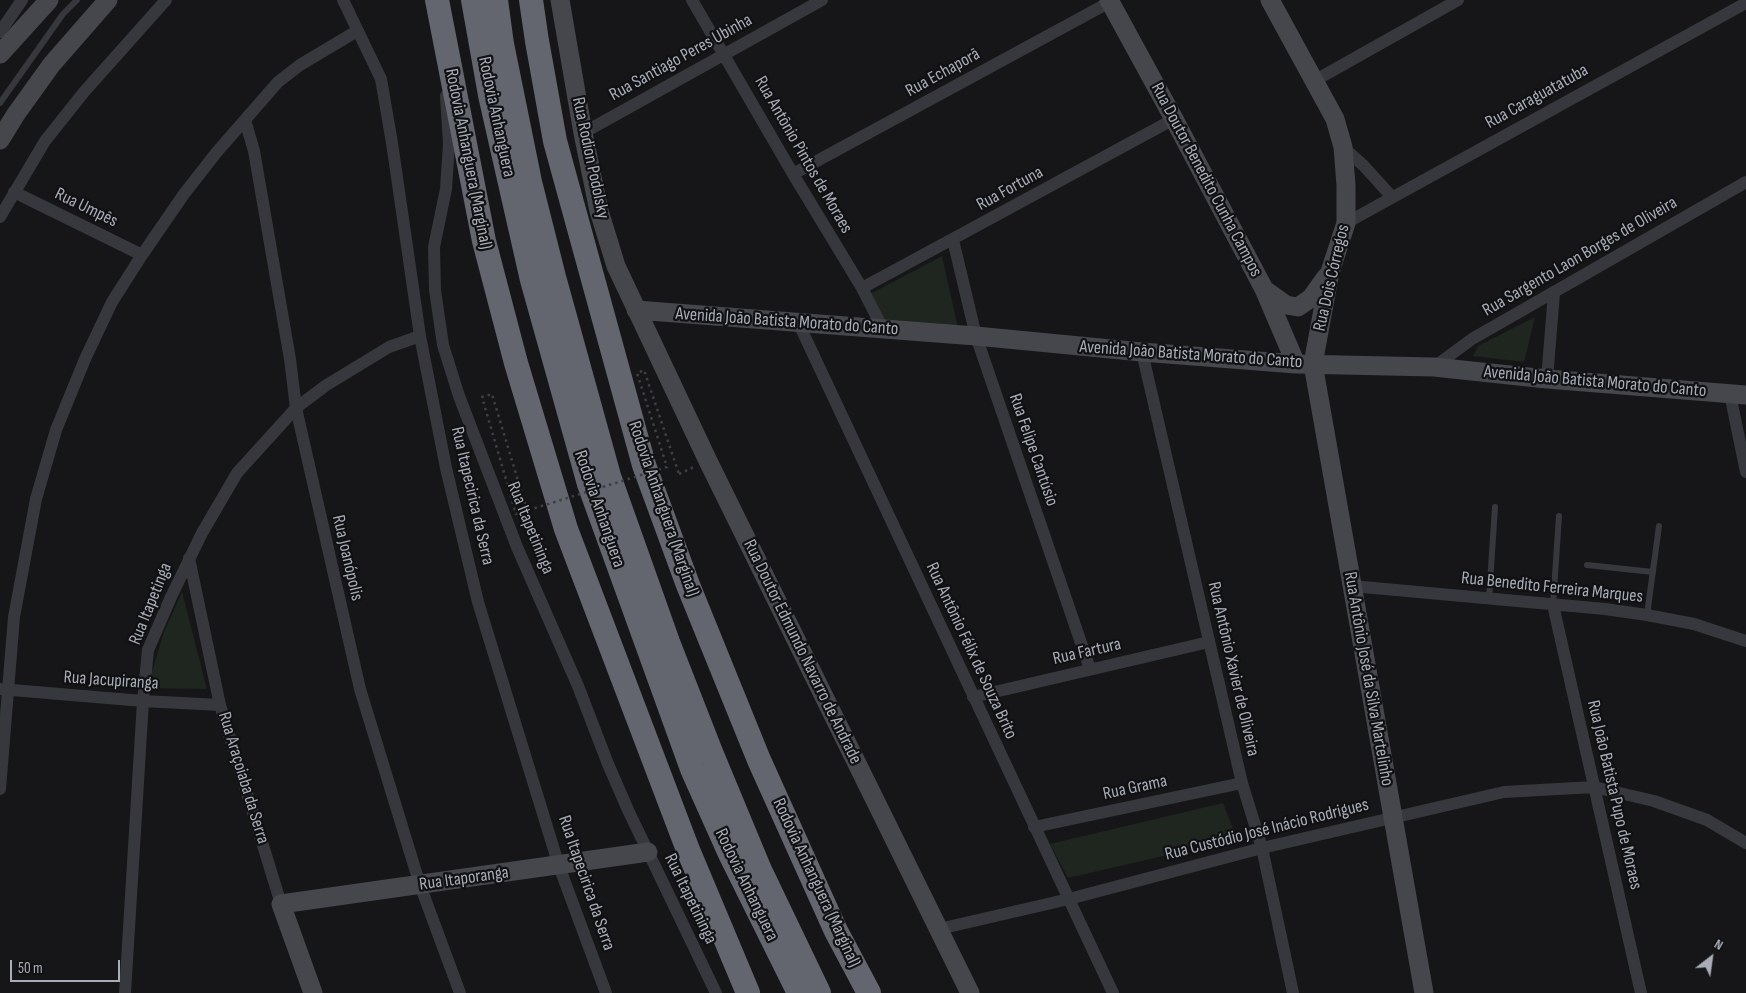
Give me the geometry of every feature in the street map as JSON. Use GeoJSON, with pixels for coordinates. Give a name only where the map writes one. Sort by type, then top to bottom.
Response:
{"type":"FeatureCollection","features":[{"type":"Feature","properties":{"kind":"highway","name":"Rodovia Anhanguera (Marginal)"},"geometry":{"type":"LineString","coordinates":[[437,0],[484,241],[516,363],[566,529],[688,850],[748,993]]}},
{"type":"Feature","properties":{"kind":"highway","name":"Rodovia Anhanguera"},"geometry":{"type":"LineString","coordinates":[[473,0],[490,95],[530,271],[589,484],[692,769],[731,856],[798,993]]}},
{"type":"Feature","properties":{"kind":"highway","name":"Rodovia Anhanguera"},"geometry":{"type":"LineString","coordinates":[[496,0],[502,44],[530,182],[609,476],[668,642],[711,752],[760,870],[820,993]]}},
{"type":"Feature","properties":{"kind":"highway","name":"Rodovia Anhanguera (Marginal)"},"geometry":{"type":"LineString","coordinates":[[531,0],[555,141],[644,465],[688,585],[759,760],[836,931],[869,993]]}},
{"type":"Feature","properties":{"kind":"highway"},"geometry":{"type":"LineString","coordinates":[[731,856],[790,993]]}},
{"type":"Feature","properties":{"kind":"street"},"geometry":{"type":"LineString","coordinates":[[0,32],[22,0]]}},
{"type":"Feature","properties":{"kind":"street"},"geometry":{"type":"LineString","coordinates":[[0,54],[50,0]]}},
{"type":"Feature","properties":{"kind":"street"},"geometry":{"type":"LineString","coordinates":[[0,140],[52,64],[108,0]]}},
{"type":"Feature","properties":{"kind":"street"},"geometry":{"type":"LineString","coordinates":[[0,217],[45,141],[84,92],[166,0]]}},
{"type":"Feature","properties":{"kind":"street","name":"Rua Itapecirica da Serra"},"geometry":{"type":"LineString","coordinates":[[343,0],[381,79],[394,153],[420,336],[446,468],[478,602],[559,866],[606,993]]}},
{"type":"Feature","properties":{"kind":"street","name":"Rua Rodion Podolsky"},"geometry":{"type":"LineString","coordinates":[[560,0],[583,133],[599,211],[616,266],[636,310]]}},
{"type":"Feature","properties":{"kind":"street","name":"Rua Antônio Pintos de Moraes"},"geometry":{"type":"LineString","coordinates":[[692,0],[862,288],[883,329]]}},
{"type":"Feature","properties":{"kind":"street","name":"Rua Santiago Peres Ubinha"},"geometry":{"type":"LineString","coordinates":[[583,133],[822,0]]}},
{"type":"Feature","properties":{"kind":"street","name":"Rua Dois Córregos"},"geometry":{"type":"LineString","coordinates":[[1270,0],[1336,119],[1343,147],[1346,223],[1330,272],[1319,329],[1304,364]]}},
{"type":"Feature","properties":{"kind":"street"},"geometry":{"type":"LineString","coordinates":[[1314,81],[1458,0]]}},
{"type":"Feature","properties":{"kind":"street","name":"Rua Doutor Benedito Cunha Campos"},"geometry":{"type":"LineString","coordinates":[[1109,1],[1264,289],[1281,329],[1304,364]]}},
{"type":"Feature","properties":{"kind":"street","name":"Rua Echaporã"},"geometry":{"type":"LineString","coordinates":[[793,174],[1109,1]]}},
{"type":"Feature","properties":{"kind":"street","name":"Rua Caraguatatuba"},"geometry":{"type":"LineString","coordinates":[[1346,223],[1746,3]]}},
{"type":"Feature","properties":{"kind":"street"},"geometry":{"type":"LineString","coordinates":[[0,789],[4,690],[14,616],[36,499],[56,430],[85,359],[112,302],[184,194],[216,153],[278,82],[300,65],[357,31]]}},
{"type":"Feature","properties":{"kind":"street","name":"Rua Itapetininga"},"geometry":{"type":"LineString","coordinates":[[446,49],[449,144],[446,189],[434,247],[435,290],[444,345],[460,396],[517,547],[578,686],[628,810],[716,993]]}},
{"type":"Feature","properties":{"kind":"street","name":"Rua Fortuna"},"geometry":{"type":"LineString","coordinates":[[862,288],[1174,119]]}},
{"type":"Feature","properties":{"kind":"street","name":"Rua Joanópolis"},"geometry":{"type":"LineString","coordinates":[[245,120],[254,151],[290,359],[296,408],[360,689],[420,885],[460,993]]}},
{"type":"Feature","properties":{"kind":"street"},"geometry":{"type":"LineString","coordinates":[[1343,147],[1364,166],[1392,197]]}},
{"type":"Feature","properties":{"kind":"street","name":"Rua Sargento Laon Borges de Oliveira"},"geometry":{"type":"LineString","coordinates":[[1434,367],[1472,338],[1746,182]]}},
{"type":"Feature","properties":{"kind":"street","name":"Rua Umpês"},"geometry":{"type":"LineString","coordinates":[[14,192],[142,255]]}},
{"type":"Feature","properties":{"kind":"street","name":"Rua Felipe Cantúsio"},"geometry":{"type":"LineString","coordinates":[[953,240],[976,336],[1090,669]]}},
{"type":"Feature","properties":{"kind":"street"},"geometry":{"type":"LineString","coordinates":[[1281,329],[1287,318],[1311,298],[1330,272]]}},
{"type":"Feature","properties":{"kind":"street"},"geometry":{"type":"LineString","coordinates":[[1264,289],[1286,305],[1306,310],[1319,329]]}},
{"type":"Feature","properties":{"kind":"street"},"geometry":{"type":"LineString","coordinates":[[1547,379],[1554,293]]}},
{"type":"Feature","properties":{"kind":"street","name":"Avenida João Batista Morato do Canto"},"geometry":{"type":"LineString","coordinates":[[636,310],[1304,364],[1434,367],[1547,379],[1738,394]]}},
{"type":"Feature","properties":{"kind":"street","name":"Rua Doutor Edmundo Navarro de Andrade"},"geometry":{"type":"LineString","coordinates":[[636,310],[712,470],[970,993]]}},
{"type":"Feature","properties":{"kind":"street","name":"Rua Antônio Félix de Souza Brito"},"geometry":{"type":"LineString","coordinates":[[798,322],[1113,993]]}},
{"type":"Feature","properties":{"kind":"street","name":"Rua Itapetinga"},"geometry":{"type":"LineString","coordinates":[[125,993],[143,701],[148,650],[188,558],[237,473],[260,445],[296,408],[325,386],[389,347],[420,336]]}},
{"type":"Feature","properties":{"kind":"street","name":"Rua Antônio Xavier de Oliveira"},"geometry":{"type":"LineString","coordinates":[[1142,352],[1242,783],[1262,848],[1293,993]]}},
{"type":"Feature","properties":{"kind":"street","name":"Rua Antônio José da Silva Martelinho"},"geometry":{"type":"LineString","coordinates":[[1304,364],[1352,586],[1424,993]]}},
{"type":"Feature","properties":{"kind":"street"},"geometry":{"type":"LineString","coordinates":[[1738,394],[1746,472]]}},
{"type":"Feature","properties":{"kind":"street","name":"Rua Araçoiaba da Serra"},"geometry":{"type":"LineString","coordinates":[[188,558],[220,705],[281,904],[313,993]]}},
{"type":"Feature","properties":{"kind":"street","name":"Rua Benedito Ferreira Marques"},"geometry":{"type":"LineString","coordinates":[[1352,586],[1605,609],[1648,615],[1694,624],[1746,642]]}},
{"type":"Feature","properties":{"kind":"street","name":"Rua João Batista Pupo de Moraes"},"geometry":{"type":"LineString","coordinates":[[1554,605],[1641,993]]}},
{"type":"Feature","properties":{"kind":"street","name":"Rua Fartura"},"geometry":{"type":"LineString","coordinates":[[973,697],[1209,642]]}},
{"type":"Feature","properties":{"kind":"street","name":"Rua Jacupiranga"},"geometry":{"type":"LineString","coordinates":[[4,690],[220,705]]}},
{"type":"Feature","properties":{"kind":"street","name":"Rua Grama"},"geometry":{"type":"LineString","coordinates":[[1034,827],[1242,783]]}},
{"type":"Feature","properties":{"kind":"street","name":"Rua Custódio José Inácio Rodrigues"},"geometry":{"type":"LineString","coordinates":[[939,929],[1069,899],[1262,848],[1504,792],[1594,787],[1654,801],[1707,820],[1746,842]]}},
{"type":"Feature","properties":{"kind":"street","name":"Rua Itaporanga"},"geometry":{"type":"LineString","coordinates":[[281,904],[648,852]]}},
{"type":"Feature","properties":{"kind":"lane"},"geometry":{"type":"LineString","coordinates":[[0,103],[63,14],[77,0]]}},
{"type":"Feature","properties":{"kind":"lane"},"geometry":{"type":"LineString","coordinates":[[1489,599],[1495,507]]}},
{"type":"Feature","properties":{"kind":"lane"},"geometry":{"type":"LineString","coordinates":[[1554,605],[1559,516]]}},
{"type":"Feature","properties":{"kind":"lane"},"geometry":{"type":"LineString","coordinates":[[1648,615],[1659,526]]}},
{"type":"Feature","properties":{"kind":"lane"},"geometry":{"type":"LineString","coordinates":[[1587,565],[1653,572]]}},
{"type":"Feature","properties":{"kind":"path"},"geometry":{"type":"LineString","coordinates":[[525,504],[492,394],[482,397],[516,514],[667,467],[637,373],[644,370],[679,474]]}},
{"type":"Feature","properties":{"kind":"shaded area"},"geometry":{"type":"Polygon","coordinates":[[[942,256],[958,328],[887,323],[870,294],[942,256]]]}},
{"type":"Feature","properties":{"kind":"shaded area"},"geometry":{"type":"Polygon","coordinates":[[[1535,317],[1524,362],[1473,356],[1478,346],[1535,317]]]}},
{"type":"Feature","properties":{"kind":"shaded area"},"geometry":{"type":"Polygon","coordinates":[[[182,592],[207,689],[147,688],[164,632],[182,592]]]}},
{"type":"Feature","properties":{"kind":"shaded area"},"geometry":{"type":"Polygon","coordinates":[[[1223,803],[1237,839],[1068,878],[1050,844],[1223,803]]]}}]}
